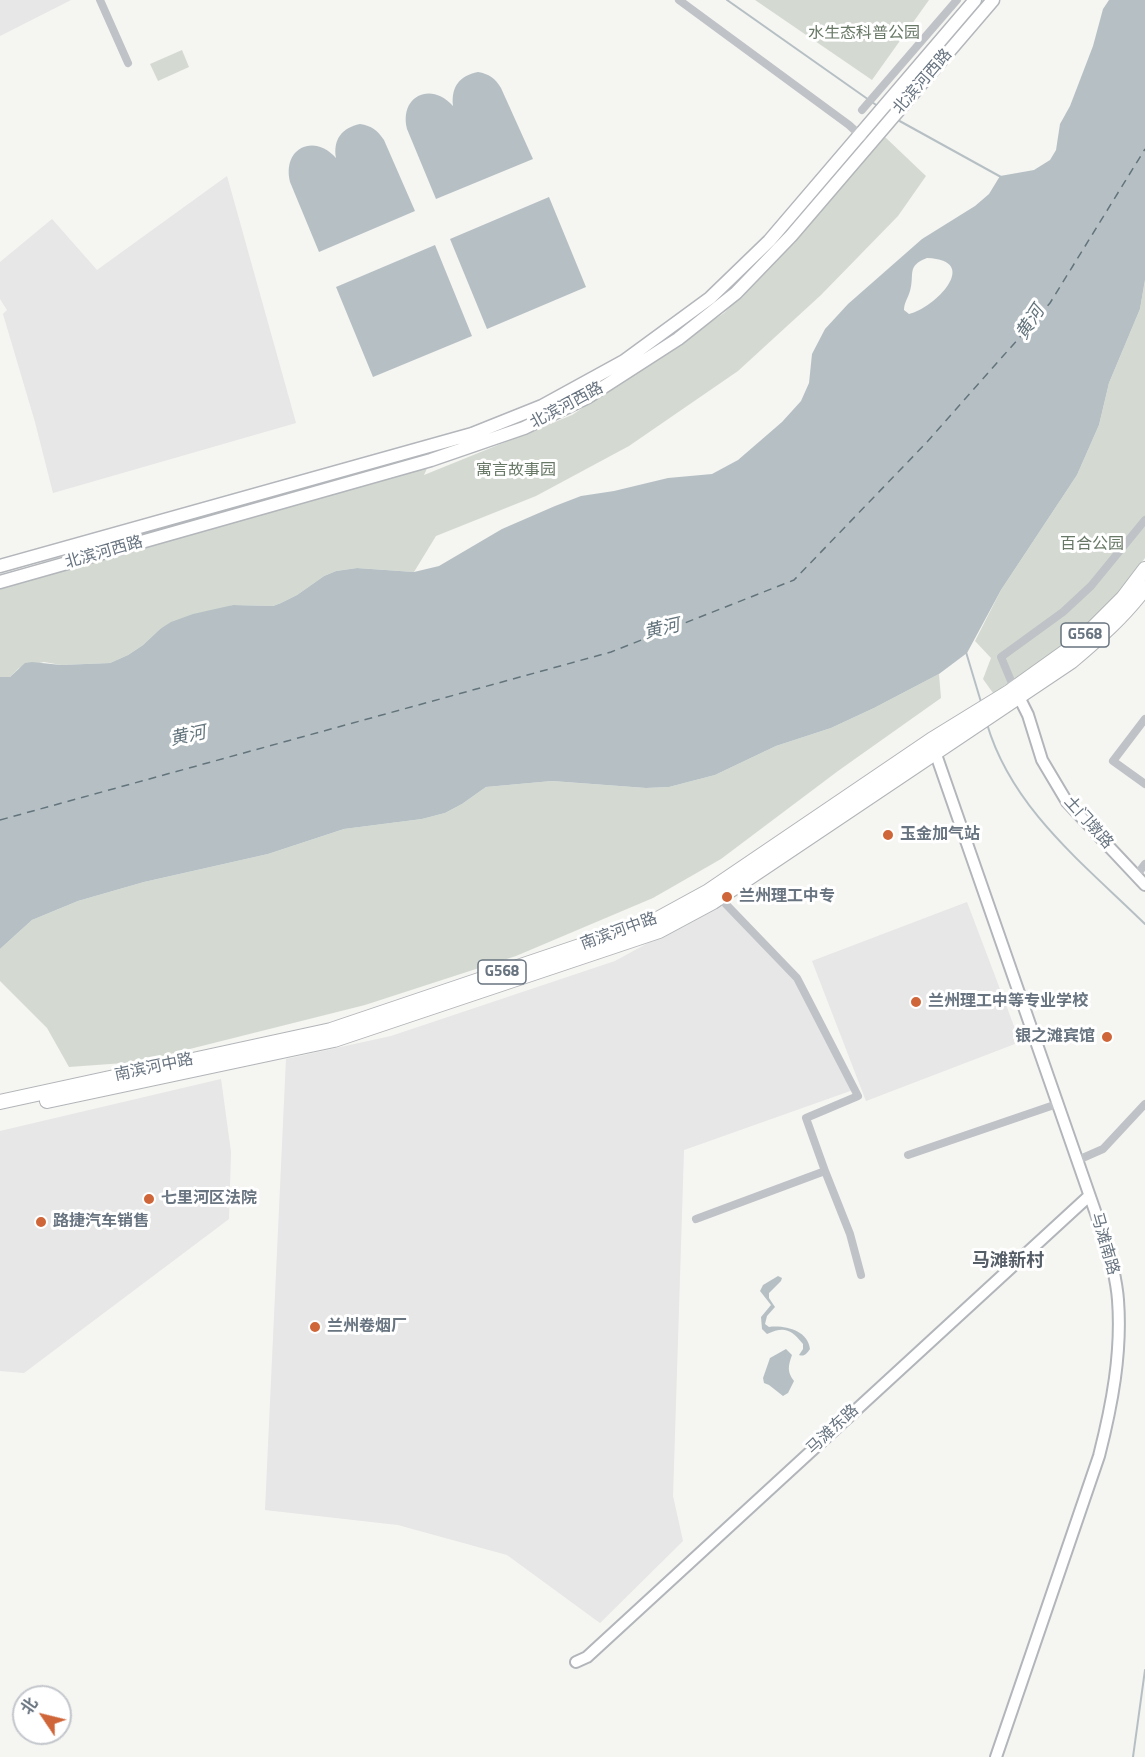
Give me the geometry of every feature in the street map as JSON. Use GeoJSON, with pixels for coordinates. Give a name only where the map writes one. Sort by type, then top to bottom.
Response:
{"type":"FeatureCollection","features":[{"type":"Feature","properties":{"kind":"highway","name":"南滨河中路"},"geometry":{"type":"LineString","coordinates":[[1017,692],[1092,629],[1123,598],[1145,569]]}},
{"type":"Feature","properties":{"kind":"highway","name":"南滨河中路"},"geometry":{"type":"LineString","coordinates":[[0,1102],[331,1030],[654,921],[707,892],[1017,692],[1072,661],[1132,605],[1145,588]]}},
{"type":"Feature","properties":{"kind":"highway","name":"南滨河中路"},"geometry":{"type":"LineString","coordinates":[[0,1111],[334,1041],[659,931],[719,897],[933,746]]}},
{"type":"Feature","properties":{"kind":"main road","name":"北滨河西路"},"geometry":{"type":"LineString","coordinates":[[0,566],[472,434],[542,406],[624,361],[710,298],[769,242],[975,0]]}},
{"type":"Feature","properties":{"kind":"main road","name":"北滨河西路"},"geometry":{"type":"LineString","coordinates":[[0,582],[431,460],[524,428],[588,397],[678,339],[736,293],[791,236],[993,0]]}},
{"type":"Feature","properties":{"kind":"main road","name":"土门墩路"},"geometry":{"type":"LineString","coordinates":[[1017,692],[1028,715],[1042,760],[1067,802],[1145,885]]}},
{"type":"Feature","properties":{"kind":"main road","name":"马滩南路"},"geometry":{"type":"LineString","coordinates":[[933,746],[1110,1254],[1118,1299],[1116,1374],[1111,1408],[1099,1456],[996,1757]]}},
{"type":"Feature","properties":{"kind":"main road","name":"马滩东路"},"geometry":{"type":"LineString","coordinates":[[576,1662],[587,1657],[1089,1196]]}},
{"type":"Feature","properties":{"kind":"street"},"geometry":{"type":"LineString","coordinates":[[100,0],[128,63]]}},
{"type":"Feature","properties":{"kind":"street"},"geometry":{"type":"LineString","coordinates":[[679,0],[849,125],[870,144]]}},
{"type":"Feature","properties":{"kind":"street"},"geometry":{"type":"LineString","coordinates":[[862,111],[957,0]]}},
{"type":"Feature","properties":{"kind":"street"},"geometry":{"type":"LineString","coordinates":[[1017,692],[1001,657],[1063,612],[1091,586],[1145,520]]}},
{"type":"Feature","properties":{"kind":"street"},"geometry":{"type":"LineString","coordinates":[[1145,719],[1113,761],[1145,784]]}},
{"type":"Feature","properties":{"kind":"street"},"geometry":{"type":"LineString","coordinates":[[1136,876],[1145,864]]}},
{"type":"Feature","properties":{"kind":"street"},"geometry":{"type":"LineString","coordinates":[[719,897],[797,978],[858,1096],[806,1118],[850,1234],[861,1275]]}},
{"type":"Feature","properties":{"kind":"street"},"geometry":{"type":"LineString","coordinates":[[908,1155],[1057,1104]]}},
{"type":"Feature","properties":{"kind":"street"},"geometry":{"type":"LineString","coordinates":[[1078,1160],[1103,1149],[1145,1104]]}},
{"type":"Feature","properties":{"kind":"street"},"geometry":{"type":"LineString","coordinates":[[696,1219],[825,1171]]}},
{"type":"Feature","properties":{"kind":"shaded area"},"geometry":{"type":"Polygon","coordinates":[[[0,0],[71,0],[0,36],[0,0]]]}},
{"type":"Feature","properties":{"kind":"shaded area"},"geometry":{"type":"Polygon","coordinates":[[[227,176],[296,423],[53,493],[3,314],[7,310],[0,299],[0,262],[52,219],[97,270],[227,176]]]}},
{"type":"Feature","properties":{"kind":"shaded area"},"geometry":{"type":"Polygon","coordinates":[[[723,902],[794,977],[853,1090],[684,1150],[673,1496],[683,1541],[600,1623],[507,1555],[398,1525],[265,1510],[286,1059],[391,1036],[615,961],[723,902]]]}},
{"type":"Feature","properties":{"kind":"shaded area","name":"兰州理工中等专业学校"},"geometry":{"type":"Polygon","coordinates":[[[967,902],[1020,1042],[866,1101],[812,961],[967,902]]]}},
{"type":"Feature","properties":{"kind":"shaded area"},"geometry":{"type":"Polygon","coordinates":[[[221,1079],[231,1152],[229,1219],[24,1373],[0,1371],[0,1131],[221,1079]]]}},
{"type":"Feature","properties":{"kind":"green space","name":"水生态科普公园"},"geometry":{"type":"Polygon","coordinates":[[[755,0],[929,0],[872,80],[755,0]]]}},
{"type":"Feature","properties":{"kind":"green space"},"geometry":{"type":"Polygon","coordinates":[[[182,50],[189,67],[158,81],[150,64],[182,50]]]}},
{"type":"Feature","properties":{"kind":"green space","name":"寓言故事园"},"geometry":{"type":"Polygon","coordinates":[[[885,137],[926,176],[898,216],[821,295],[738,371],[629,446],[536,496],[436,536],[414,572],[357,568],[336,571],[324,576],[297,595],[273,606],[233,605],[160,629],[143,645],[110,663],[61,665],[44,662],[19,668],[10,677],[0,677],[0,582],[431,460],[424,475],[572,415],[724,313],[811,223],[885,137]]]}},
{"type":"Feature","properties":{"kind":"green space","name":"百合公园"},"geometry":{"type":"Polygon","coordinates":[[[1145,280],[1145,558],[1109,605],[1054,653],[993,693],[983,679],[991,658],[975,641],[1001,590],[1077,475],[1099,425],[1109,383],[1140,309],[1145,280]]]}},
{"type":"Feature","properties":{"kind":"green space"},"geometry":{"type":"Polygon","coordinates":[[[939,674],[941,698],[838,771],[721,859],[653,898],[516,956],[365,1005],[138,1062],[69,1067],[47,1028],[0,981],[0,949],[32,920],[78,901],[144,882],[268,854],[344,829],[422,819],[445,813],[486,787],[552,781],[646,788],[669,787],[715,775],[776,746],[831,728],[939,674]]]}},
{"type":"Feature","properties":{"kind":"water","name":"黄河"},"geometry":{"type":"Polygon","coordinates":[[[1109,0],[1145,0],[1145,280],[1140,309],[1109,383],[1099,425],[1077,475],[1001,590],[967,653],[939,674],[874,708],[831,728],[776,746],[715,775],[669,787],[646,788],[552,781],[486,787],[445,813],[422,819],[344,829],[268,854],[144,882],[78,901],[32,920],[0,949],[0,677],[10,677],[25,663],[32,662],[61,665],[110,663],[143,645],[171,622],[193,614],[233,605],[273,606],[297,595],[324,576],[336,571],[357,568],[414,572],[439,566],[502,529],[581,496],[668,478],[712,474],[738,460],[782,422],[801,401],[809,383],[812,354],[825,329],[848,304],[922,239],[975,206],[989,194],[1000,176],[1034,170],[1050,160],[1056,150],[1060,124],[1070,106],[1093,46],[1103,9],[1109,0]],[[927,258],[914,267],[910,291],[904,307],[909,314],[931,303],[948,284],[952,275],[951,267],[943,261],[927,258]]]}},
{"type":"Feature","properties":{"kind":"water"},"geometry":{"type":"Polygon","coordinates":[[[478,72],[491,77],[501,88],[533,159],[436,199],[407,129],[408,108],[412,101],[427,94],[435,94],[444,98],[453,106],[453,93],[458,83],[466,76],[478,72]]]}},
{"type":"Feature","properties":{"kind":"water"},"geometry":{"type":"Polygon","coordinates":[[[360,124],[374,129],[384,140],[415,211],[319,252],[290,182],[291,160],[295,153],[310,146],[318,146],[327,150],[336,158],[336,145],[340,135],[348,128],[360,124]]]}},
{"type":"Feature","properties":{"kind":"water"},"geometry":{"type":"Polygon","coordinates":[[[549,197],[586,287],[487,329],[450,239],[549,197]]]}},
{"type":"Feature","properties":{"kind":"water"},"geometry":{"type":"Polygon","coordinates":[[[435,245],[472,336],[373,377],[336,287],[435,245]]]}},
{"type":"Feature","properties":{"kind":"water"},"geometry":{"type":"Polygon","coordinates":[[[778,1276],[782,1278],[781,1281],[769,1293],[769,1298],[775,1307],[767,1316],[765,1324],[769,1327],[788,1328],[800,1333],[805,1337],[810,1349],[804,1355],[799,1355],[803,1344],[791,1332],[778,1330],[767,1334],[762,1329],[761,1317],[771,1305],[760,1291],[763,1285],[778,1276]]]}},
{"type":"Feature","properties":{"kind":"water"},"geometry":{"type":"Polygon","coordinates":[[[786,1349],[792,1355],[789,1369],[794,1381],[788,1393],[783,1396],[764,1383],[763,1378],[770,1358],[786,1349]]]}},
{"type":"Feature","properties":{"kind":"waterway"},"geometry":{"type":"LineString","coordinates":[[727,0],[879,107]]}},
{"type":"Feature","properties":{"kind":"waterway"},"geometry":{"type":"LineString","coordinates":[[896,119],[1001,177]]}},
{"type":"Feature","properties":{"kind":"waterway"},"geometry":{"type":"LineString","coordinates":[[966,652],[981,702]]}},
{"type":"Feature","properties":{"kind":"waterway"},"geometry":{"type":"LineString","coordinates":[[987,724],[998,755],[1032,809],[1075,857],[1145,924]]}},
{"type":"Feature","properties":{"kind":"waterway"},"geometry":{"type":"LineString","coordinates":[[1133,1757],[1145,1670]]}},
{"type":"Feature","properties":{"kind":"ferry route"},"geometry":{"type":"LineString","coordinates":[[0,820],[611,652],[794,580],[927,442],[1050,303],[1145,149]]}},
{"type":"Feature","properties":{"kind":"place","name":"玉金加气站"},"geometry":{"type":"Point","coordinates":[888,835]}},
{"type":"Feature","properties":{"kind":"place","name":"兰州理工中专"},"geometry":{"type":"Point","coordinates":[727,897]}},
{"type":"Feature","properties":{"kind":"place","name":"兰州理工中等专业学校"},"geometry":{"type":"Point","coordinates":[916,1002]}},
{"type":"Feature","properties":{"kind":"place","name":"银之滩宾馆"},"geometry":{"type":"Point","coordinates":[1107,1037]}},
{"type":"Feature","properties":{"kind":"place","name":"七里河区法院"},"geometry":{"type":"Point","coordinates":[149,1199]}},
{"type":"Feature","properties":{"kind":"place","name":"路捷汽车销售"},"geometry":{"type":"Point","coordinates":[41,1222]}},
{"type":"Feature","properties":{"kind":"place","name":"兰州卷烟厂"},"geometry":{"type":"Point","coordinates":[315,1327]}},
{"type":"Feature","properties":{"kind":"district","name":"马滩新村"},"geometry":{"type":"Point","coordinates":[1008,1262]}}]}
